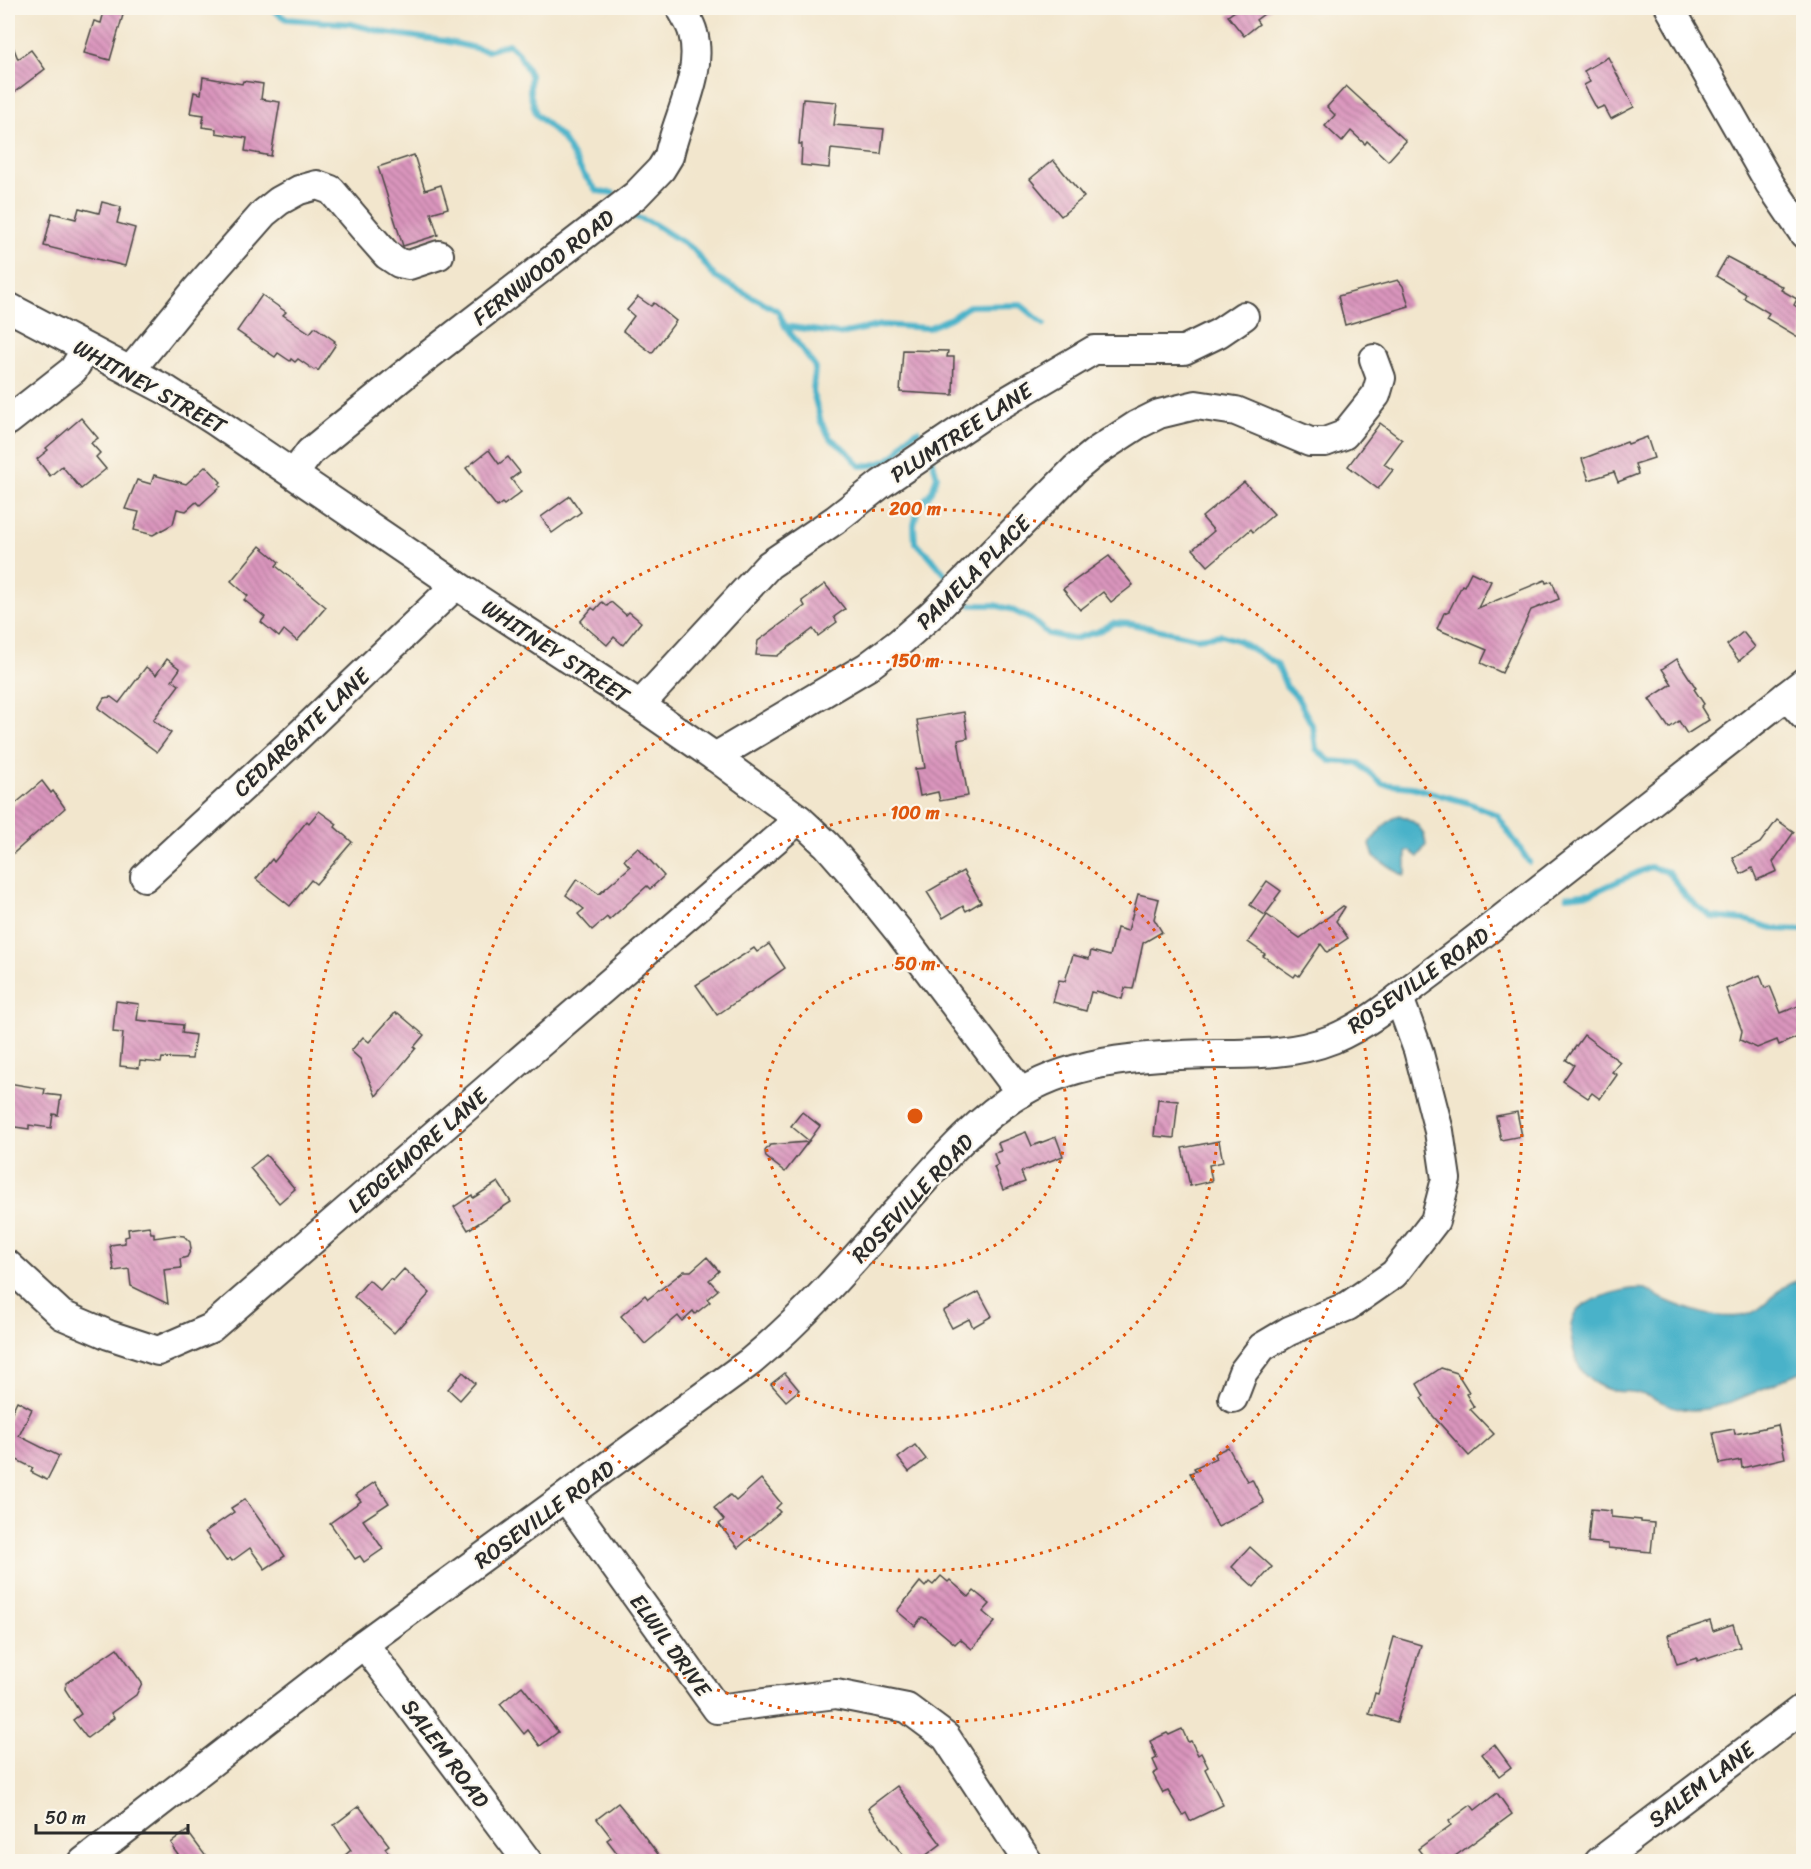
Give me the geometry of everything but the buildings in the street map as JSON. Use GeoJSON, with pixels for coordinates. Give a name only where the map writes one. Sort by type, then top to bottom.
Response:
{"type":"FeatureCollection","features":[{"type":"Feature","properties":{"kind":"street","name":"FERNWOOD ROAD"},"geometry":{"type":"LineString","coordinates":[[294,474],[310,452],[420,362],[636,195],[661,170],[669,156],[695,62],[696,45],[693,30],[681,8]]}},
{"type":"Feature","properties":{"kind":"street"},"geometry":{"type":"LineString","coordinates":[[1670,8],[1770,184],[1803,234]]}},
{"type":"Feature","properties":{"kind":"street"},"geometry":{"type":"LineString","coordinates":[[130,371],[196,290],[264,213],[299,190],[317,184],[331,190],[370,237],[387,255],[399,263],[408,265],[439,255]]}},
{"type":"Feature","properties":{"kind":"street","name":"WHITNEY STREET"},"geometry":{"type":"LineString","coordinates":[[8,307],[188,403],[456,585],[639,705],[799,819],[827,845],[855,877],[1021,1093]]}},
{"type":"Feature","properties":{"kind":"street","name":"PLUMTREE LANE"},"geometry":{"type":"LineString","coordinates":[[639,705],[770,565],[835,520],[881,484],[983,415],[1094,350],[1184,350],[1219,333],[1244,316]]}},
{"type":"Feature","properties":{"kind":"street"},"geometry":{"type":"LineString","coordinates":[[8,421],[73,370],[86,349]]}},
{"type":"Feature","properties":{"kind":"street","name":"PAMELA PLACE"},"geometry":{"type":"LineString","coordinates":[[715,757],[867,667],[899,643],[932,614],[1076,469],[1097,451],[1159,414],[1196,405],[1236,411],[1310,442],[1325,442],[1344,435],[1376,395],[1381,378],[1374,359]]}},
{"type":"Feature","properties":{"kind":"street","name":"CEDARGATE LANE"},"geometry":{"type":"LineString","coordinates":[[145,877],[294,740],[456,585]]}},
{"type":"Feature","properties":{"kind":"street","name":"ROSEVILLE ROAD"},"geometry":{"type":"LineString","coordinates":[[83,1862],[364,1644],[707,1395],[783,1334],[826,1292],[956,1147],[990,1116],[1021,1093],[1060,1075],[1090,1066],[1138,1058],[1294,1050],[1333,1039],[1399,998],[1798,698]]}},
{"type":"Feature","properties":{"kind":"street","name":"LEDGEMORE LANE"},"geometry":{"type":"LineString","coordinates":[[8,1265],[62,1315],[109,1335],[158,1351],[211,1328],[799,819]]}},
{"type":"Feature","properties":{"kind":"street"},"geometry":{"type":"LineString","coordinates":[[1233,1398],[1243,1372],[1263,1347],[1289,1331],[1348,1306],[1394,1274],[1435,1221],[1446,1179],[1439,1131],[1418,1050],[1399,998]]}},
{"type":"Feature","properties":{"kind":"street","name":"ELWIL DRIVE"},"geometry":{"type":"LineString","coordinates":[[566,1498],[717,1709],[836,1694],[907,1708],[945,1737],[1028,1862]]}},
{"type":"Feature","properties":{"kind":"street","name":"SALEM ROAD"},"geometry":{"type":"LineString","coordinates":[[364,1644],[528,1862]]}},
{"type":"Feature","properties":{"kind":"street","name":"SALEM LANE"},"geometry":{"type":"LineString","coordinates":[[1599,1862],[1803,1707]]}},
{"type":"Feature","properties":{"kind":"water"},"geometry":{"type":"Polygon","coordinates":[[[1399,815],[1421,829],[1426,845],[1418,857],[1410,851],[1406,852],[1404,876],[1374,857],[1370,845],[1382,828],[1399,815]]]}},
{"type":"Feature","properties":{"kind":"water"},"geometry":{"type":"Polygon","coordinates":[[[1796,1281],[1803,1282],[1803,1371],[1733,1401],[1705,1409],[1680,1408],[1637,1393],[1614,1391],[1600,1386],[1586,1376],[1577,1363],[1571,1336],[1573,1318],[1584,1305],[1605,1296],[1631,1289],[1645,1289],[1665,1300],[1692,1310],[1730,1317],[1749,1314],[1757,1310],[1788,1284],[1796,1281]]]}},
{"type":"Feature","properties":{"kind":"waterway"},"geometry":{"type":"LineString","coordinates":[[234,8],[242,10],[263,8]]}},
{"type":"Feature","properties":{"kind":"waterway"},"geometry":{"type":"LineString","coordinates":[[270,8],[286,19],[351,24],[387,33],[445,41],[488,51],[508,44],[519,54],[530,75],[530,93],[536,114],[562,138],[584,175],[597,191],[613,193]]}},
{"type":"Feature","properties":{"kind":"waterway"},"geometry":{"type":"LineString","coordinates":[[633,216],[654,224],[693,249],[715,277],[778,311],[785,326],[815,367],[813,392],[821,422],[830,438],[847,451],[860,466],[874,465],[888,460],[899,451],[908,437],[918,431]]}},
{"type":"Feature","properties":{"kind":"waterway"},"geometry":{"type":"LineString","coordinates":[[785,326],[840,334],[882,325],[928,328],[951,318],[969,306],[1021,305],[1044,324]]}},
{"type":"Feature","properties":{"kind":"waterway"},"geometry":{"type":"LineString","coordinates":[[932,459],[937,476],[932,491],[918,508],[914,525],[915,543],[927,553],[951,581]]}},
{"type":"Feature","properties":{"kind":"waterway"},"geometry":{"type":"LineString","coordinates":[[971,605],[994,605],[1010,609],[1032,620],[1048,634],[1073,639],[1097,632],[1114,623],[1132,624],[1197,638],[1221,635],[1239,641],[1277,664],[1286,686],[1297,697],[1313,727],[1316,749],[1330,761],[1358,763],[1382,784],[1412,787],[1469,803],[1497,815],[1529,862]]}},
{"type":"Feature","properties":{"kind":"waterway"},"geometry":{"type":"LineString","coordinates":[[1567,896],[1592,893],[1650,867],[1669,872],[1686,897],[1711,917],[1746,920],[1775,929],[1804,930]]}}]}
